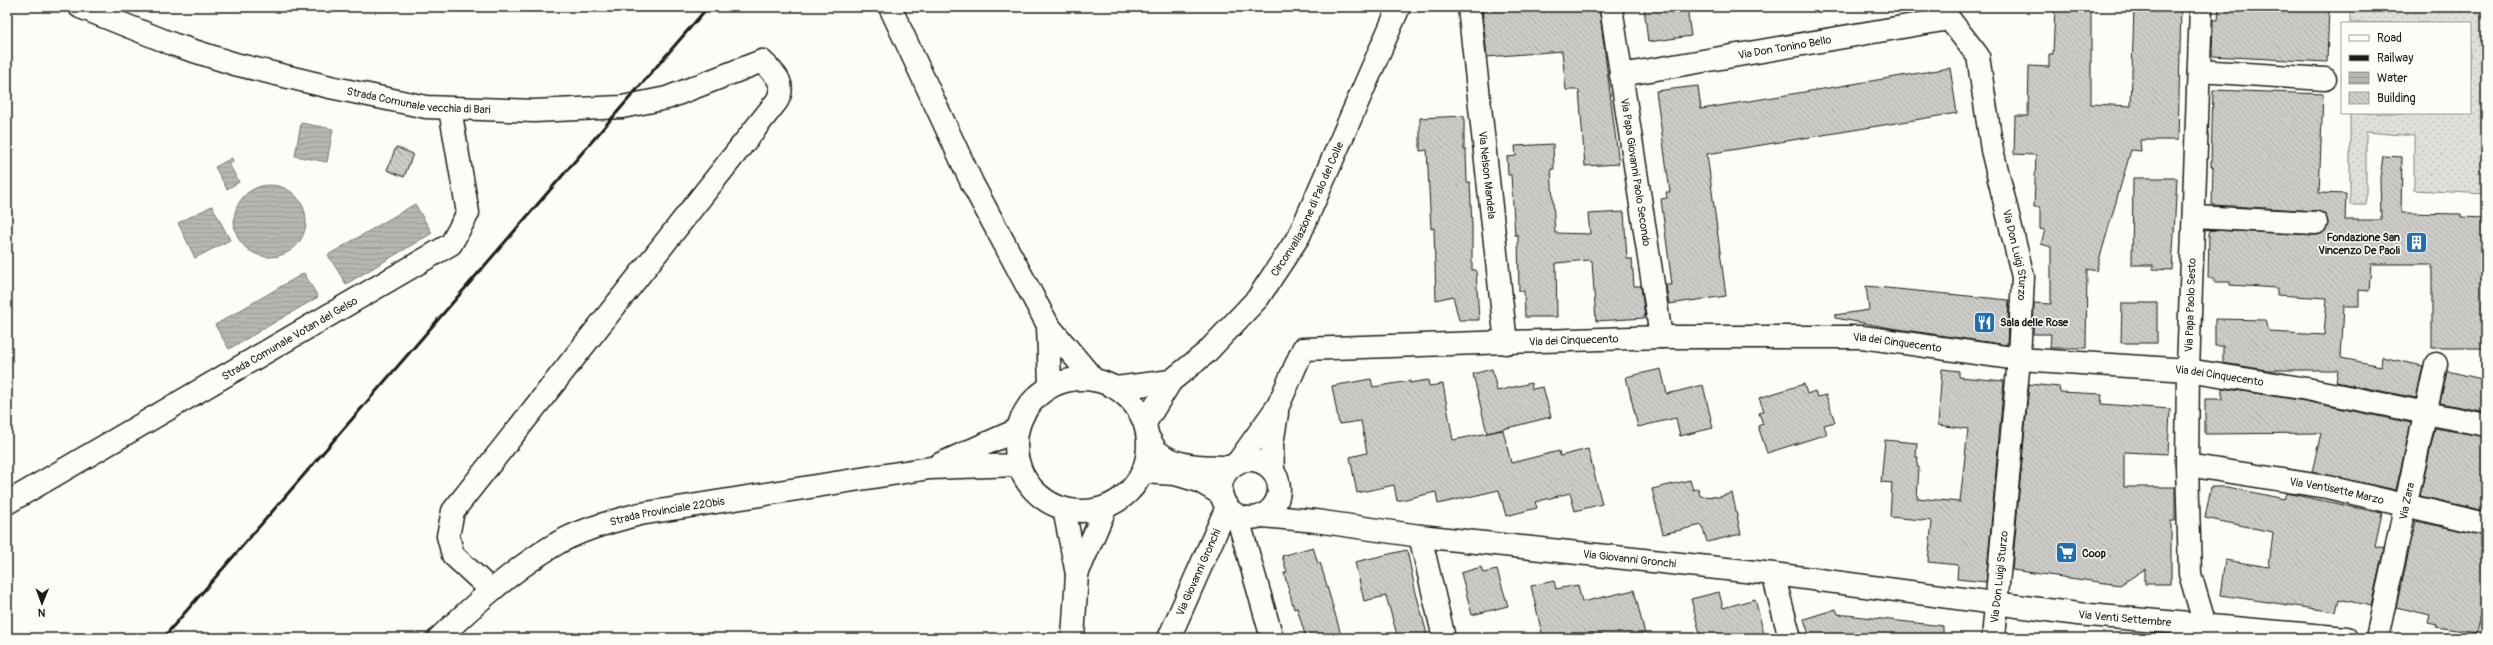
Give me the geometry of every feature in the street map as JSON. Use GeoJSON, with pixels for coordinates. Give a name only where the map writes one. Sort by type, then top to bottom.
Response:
{"type":"FeatureCollection","features":[{"type":"Feature","properties":{"kind":"street","name":"Strada Comunale vecchia di Bari"},"geometry":{"type":"LineString","coordinates":[[80,7],[175,45],[235,64],[399,102],[450,109],[534,111],[627,106],[668,98],[762,61],[779,79],[782,86],[777,101],[453,511],[448,536],[453,555],[491,590]]}},
{"type":"Feature","properties":{"kind":"street"},"geometry":{"type":"LineString","coordinates":[[890,7],[973,185],[1048,325],[1094,380]]}},
{"type":"Feature","properties":{"kind":"street","name":"Circonvallazione di Palo del Colle"},"geometry":{"type":"LineString","coordinates":[[1171,380],[1206,353],[1258,298],[1299,236],[1399,7]]}},
{"type":"Feature","properties":{"kind":"street","name":"Via Nelson Mandela"},"geometry":{"type":"LineString","coordinates":[[1469,7],[1506,343]]}},
{"type":"Feature","properties":{"kind":"street","name":"Via Papa Giovanni Paolo Secondo"},"geometry":{"type":"LineString","coordinates":[[1611,7],[1661,337]]}},
{"type":"Feature","properties":{"kind":"street","name":"Via Papa Paolo Sesto"},"geometry":{"type":"LineString","coordinates":[[2201,7],[2188,370],[2187,465],[2190,574],[2206,632]]}},
{"type":"Feature","properties":{"kind":"street","name":"Via Don Tonino Bello"},"geometry":{"type":"LineString","coordinates":[[1621,75],[1944,13]]}},
{"type":"Feature","properties":{"kind":"street","name":"Via Don Luigi Sturzo"},"geometry":{"type":"LineString","coordinates":[[1944,13],[1978,56],[1992,150],[2023,277],[2019,359],[1998,603],[1993,638]]}},
{"type":"Feature","properties":{"kind":"street"},"geometry":{"type":"LineString","coordinates":[[2199,71],[2325,79]]}},
{"type":"Feature","properties":{"kind":"street","name":"Strada Comunale Votan del Gelso"},"geometry":{"type":"LineString","coordinates":[[7,503],[451,244],[468,213],[450,109]]}},
{"type":"Feature","properties":{"kind":"street"},"geometry":{"type":"LineString","coordinates":[[2194,217],[2316,223]]}},
{"type":"Feature","properties":{"kind":"street"},"geometry":{"type":"LineString","coordinates":[[1048,325],[1050,387]]}},
{"type":"Feature","properties":{"kind":"street","name":"Via dei Cinquecento"},"geometry":{"type":"LineString","coordinates":[[1278,406],[1303,349],[1661,337],[1862,337],[2019,359],[2188,370],[2307,389],[2486,425]]}},
{"type":"Feature","properties":{"kind":"street","name":"Via Zara"},"geometry":{"type":"LineString","coordinates":[[2377,638],[2427,412],[2436,364]]}},
{"type":"Feature","properties":{"kind":"street"},"geometry":{"type":"LineString","coordinates":[[1171,380],[1146,430],[1147,461],[1143,472],[1134,487],[1121,499],[1106,507],[1086,511],[1064,509],[1044,500],[1028,485],[1018,465],[1016,448],[1017,430],[1024,413],[1035,398],[1050,387],[1071,380],[1094,380],[1116,388],[1128,397],[1146,430],[1158,452],[1181,463],[1203,467],[1257,460],[1277,479],[1298,510],[1316,521]]}},
{"type":"Feature","properties":{"kind":"street"},"geometry":{"type":"LineString","coordinates":[[1116,388],[1171,380]]}},
{"type":"Feature","properties":{"kind":"street"},"geometry":{"type":"LineString","coordinates":[[1262,516],[1275,504],[1277,479],[1272,444],[1278,406]]}},
{"type":"Feature","properties":{"kind":"street","name":"Via Giovanni Gronchi"},"geometry":{"type":"LineString","coordinates":[[1272,638],[1228,505],[1224,475],[1278,406]]}},
{"type":"Feature","properties":{"kind":"street"},"geometry":{"type":"LineString","coordinates":[[930,468],[1017,430]]}},
{"type":"Feature","properties":{"kind":"street"},"geometry":{"type":"LineString","coordinates":[[930,468],[1018,465]]}},
{"type":"Feature","properties":{"kind":"street","name":"Via Ventisette Marzo"},"geometry":{"type":"LineString","coordinates":[[2187,465],[2327,487],[2486,524]]}},
{"type":"Feature","properties":{"kind":"street","name":"Strada Provinciale 220bis"},"geometry":{"type":"LineString","coordinates":[[439,638],[491,590],[551,546],[595,526],[640,514],[930,468]]}},
{"type":"Feature","properties":{"kind":"street"},"geometry":{"type":"LineString","coordinates":[[1143,472],[1175,474],[1199,481],[1228,505]]}},
{"type":"Feature","properties":{"kind":"street","name":"Via Giovanni Gronchi"},"geometry":{"type":"LineString","coordinates":[[1228,505],[1249,518],[1262,516],[1316,521],[1420,536],[1773,574],[1998,603]]}},
{"type":"Feature","properties":{"kind":"street","name":"Via Giovanni Gronchi"},"geometry":{"type":"LineString","coordinates":[[1169,638],[1228,505]]}},
{"type":"Feature","properties":{"kind":"street"},"geometry":{"type":"LineString","coordinates":[[1077,574],[1106,507]]}},
{"type":"Feature","properties":{"kind":"street"},"geometry":{"type":"LineString","coordinates":[[1064,509],[1077,574],[1074,638]]}},
{"type":"Feature","properties":{"kind":"street"},"geometry":{"type":"LineString","coordinates":[[1420,536],[1444,638]]}},
{"type":"Feature","properties":{"kind":"street"},"geometry":{"type":"LineString","coordinates":[[1773,574],[1790,638]]}},
{"type":"Feature","properties":{"kind":"street","name":"Via Venti Settembre"},"geometry":{"type":"LineString","coordinates":[[1998,603],[2206,632],[2347,638]]}},
{"type":"Feature","properties":{"kind":"shaded area"},"geometry":{"type":"Polygon","coordinates":[[[2350,7],[2486,7],[2486,115],[2483,129],[2486,129],[2486,194],[2414,190],[2414,136],[2366,132],[2366,205],[2350,205],[2350,114],[2471,114],[2471,22],[2350,22],[2350,7]]]}},
{"type":"Feature","properties":{"kind":"water"},"geometry":{"type":"Polygon","coordinates":[[[301,123],[333,129],[327,162],[295,156],[301,123]]]}},
{"type":"Feature","properties":{"kind":"water"},"geometry":{"type":"Polygon","coordinates":[[[232,158],[233,162],[229,164],[239,182],[227,189],[215,167],[232,158]]]}},
{"type":"Feature","properties":{"kind":"water"},"geometry":{"type":"Polygon","coordinates":[[[270,185],[290,191],[300,201],[306,221],[300,241],[290,251],[270,257],[250,251],[240,241],[234,221],[240,201],[250,191],[270,185]]]}},
{"type":"Feature","properties":{"kind":"water"},"geometry":{"type":"Polygon","coordinates":[[[415,204],[432,233],[346,284],[328,255],[415,204]]]}},
{"type":"Feature","properties":{"kind":"water"},"geometry":{"type":"Polygon","coordinates":[[[212,206],[230,240],[195,258],[178,223],[212,206]]]}},
{"type":"Feature","properties":{"kind":"water"},"geometry":{"type":"Polygon","coordinates":[[[304,273],[318,297],[229,349],[215,325],[304,273]]]}},
{"type":"Feature","properties":{"kind":"building"},"geometry":{"type":"Polygon","coordinates":[[[1482,7],[1599,7],[1619,164],[1585,166],[1579,90],[1566,90],[1562,51],[1487,57],[1482,7]]]}},
{"type":"Feature","properties":{"kind":"building"},"geometry":{"type":"Polygon","coordinates":[[[1644,7],[1687,7],[1691,36],[1648,42],[1644,7]]]}},
{"type":"Feature","properties":{"kind":"building"},"geometry":{"type":"Polygon","coordinates":[[[2055,7],[2091,7],[2091,104],[2131,106],[2134,7],[2181,7],[2178,140],[2140,140],[2141,151],[2131,150],[2096,271],[2087,269],[2086,348],[2050,348],[2051,334],[2033,334],[2034,303],[2051,304],[2051,247],[2041,244],[2045,230],[2040,229],[2040,207],[2034,207],[2036,155],[2014,154],[2015,116],[2028,116],[2029,66],[2049,67],[2049,54],[2053,54],[2055,7]]]}},
{"type":"Feature","properties":{"kind":"building"},"geometry":{"type":"Polygon","coordinates":[[[2219,7],[2329,7],[2327,62],[2212,56],[2213,20],[2218,20],[2219,7]]]}},
{"type":"Feature","properties":{"kind":"building"},"geometry":{"type":"Polygon","coordinates":[[[1950,68],[1957,113],[1707,154],[1726,296],[1669,304],[1666,285],[1672,285],[1661,199],[1667,198],[1666,192],[1670,192],[1656,91],[1698,86],[1701,109],[1950,68]]]}},
{"type":"Feature","properties":{"kind":"building"},"geometry":{"type":"Polygon","coordinates":[[[2213,90],[2323,94],[2319,193],[2346,194],[2345,220],[2381,220],[2380,178],[2383,156],[2402,157],[2401,213],[2461,214],[2461,217],[2486,218],[2486,348],[2432,348],[2432,264],[2371,264],[2369,291],[2359,290],[2359,306],[2344,306],[2341,358],[2381,366],[2382,357],[2423,366],[2416,398],[2336,382],[2338,370],[2266,370],[2223,363],[2223,346],[2215,346],[2215,319],[2266,320],[2269,332],[2324,335],[2327,298],[2277,295],[2277,288],[2230,285],[2230,282],[2214,282],[2214,278],[2208,278],[2209,233],[2211,230],[2316,235],[2326,230],[2328,223],[2323,213],[2317,211],[2212,205],[2213,167],[2211,166],[2213,90]]]}},
{"type":"Feature","properties":{"kind":"building"},"geometry":{"type":"Polygon","coordinates":[[[1464,116],[1464,150],[1466,150],[1467,182],[1470,182],[1472,270],[1476,270],[1479,320],[1459,320],[1453,296],[1436,300],[1434,228],[1431,229],[1427,150],[1420,151],[1420,118],[1464,116]]]}},
{"type":"Feature","properties":{"kind":"building"},"geometry":{"type":"Polygon","coordinates":[[[1553,144],[1554,169],[1551,169],[1555,233],[1590,234],[1588,214],[1624,212],[1627,259],[1632,259],[1634,286],[1641,286],[1645,318],[1596,321],[1592,261],[1588,260],[1556,263],[1557,317],[1525,317],[1524,291],[1519,291],[1518,235],[1515,235],[1511,175],[1508,175],[1507,157],[1516,156],[1515,146],[1553,144]]]}},
{"type":"Feature","properties":{"kind":"building"},"geometry":{"type":"Polygon","coordinates":[[[396,147],[413,154],[404,177],[387,170],[396,147]]]}},
{"type":"Feature","properties":{"kind":"building"},"geometry":{"type":"Polygon","coordinates":[[[2133,178],[2177,178],[2172,270],[2153,269],[2153,265],[2132,265],[2133,178]]]}},
{"type":"Feature","properties":{"kind":"building"},"geometry":{"type":"Polygon","coordinates":[[[1866,286],[2009,300],[2007,345],[1835,318],[1835,315],[1869,310],[1866,286]]]}},
{"type":"Feature","properties":{"kind":"building"},"geometry":{"type":"Polygon","coordinates":[[[2122,303],[2157,303],[2157,343],[2121,343],[2122,303]]]}},
{"type":"Feature","properties":{"kind":"building"},"geometry":{"type":"Polygon","coordinates":[[[1492,369],[1497,391],[1531,383],[1532,389],[1543,387],[1551,417],[1487,433],[1473,374],[1492,369]]]}},
{"type":"Feature","properties":{"kind":"building"},"geometry":{"type":"Polygon","coordinates":[[[1661,369],[1667,394],[1703,385],[1713,428],[1680,436],[1676,418],[1638,427],[1626,377],[1661,369]]]}},
{"type":"Feature","properties":{"kind":"building"},"geometry":{"type":"Polygon","coordinates":[[[1942,369],[1959,371],[1959,377],[2004,381],[1986,582],[1957,579],[1958,565],[1928,562],[1932,521],[1890,517],[1892,483],[1881,482],[1885,440],[1917,443],[1916,457],[1918,457],[1917,467],[1919,467],[1917,498],[1960,502],[1968,429],[1938,425],[1942,369]]]}},
{"type":"Feature","properties":{"kind":"building"},"geometry":{"type":"Polygon","coordinates":[[[2447,371],[2486,380],[2486,412],[2440,403],[2447,371]]]}},
{"type":"Feature","properties":{"kind":"building"},"geometry":{"type":"Polygon","coordinates":[[[1371,379],[1373,387],[1410,381],[1410,383],[1428,380],[1429,386],[1443,384],[1453,440],[1503,430],[1511,463],[1559,451],[1560,456],[1588,449],[1602,504],[1575,511],[1570,493],[1535,502],[1537,508],[1506,516],[1499,490],[1438,504],[1436,492],[1397,501],[1394,485],[1357,493],[1350,457],[1367,453],[1361,421],[1339,424],[1332,386],[1371,379]]]}},
{"type":"Feature","properties":{"kind":"building"},"geometry":{"type":"Polygon","coordinates":[[[1804,384],[1807,394],[1815,391],[1817,397],[1826,395],[1835,422],[1824,425],[1827,434],[1767,453],[1758,426],[1763,424],[1759,413],[1764,411],[1759,398],[1804,384]]]}},
{"type":"Feature","properties":{"kind":"building"},"geometry":{"type":"Polygon","coordinates":[[[2029,384],[2059,387],[2060,392],[2102,394],[2101,404],[2170,409],[2168,454],[2124,452],[2124,487],[2175,487],[2175,521],[2171,521],[2171,584],[2145,584],[2145,569],[2120,585],[2012,570],[2029,384]]]}},
{"type":"Feature","properties":{"kind":"building"},"geometry":{"type":"Polygon","coordinates":[[[2222,388],[2305,401],[2411,423],[2396,490],[2312,472],[2321,433],[2205,434],[2205,399],[2222,399],[2222,388]]]}},
{"type":"Feature","properties":{"kind":"building"},"geometry":{"type":"Polygon","coordinates":[[[2435,428],[2486,437],[2486,511],[2420,496],[2435,428]]]}},
{"type":"Feature","properties":{"kind":"building"},"geometry":{"type":"Polygon","coordinates":[[[1690,480],[1693,490],[1698,488],[1700,496],[1719,497],[1732,493],[1741,534],[1707,542],[1702,525],[1663,534],[1652,489],[1690,480]]]}},
{"type":"Feature","properties":{"kind":"building"},"geometry":{"type":"Polygon","coordinates":[[[2211,487],[2228,487],[2284,499],[2286,493],[2382,513],[2375,546],[2384,548],[2371,606],[2339,599],[2336,612],[2220,595],[2225,560],[2269,567],[2273,532],[2205,518],[2211,487]]]}},
{"type":"Feature","properties":{"kind":"building"},"geometry":{"type":"Polygon","coordinates":[[[2416,521],[2486,536],[2486,593],[2477,633],[2436,627],[2437,625],[2428,623],[2430,615],[2396,607],[2416,521]]]}},
{"type":"Feature","properties":{"kind":"building"},"geometry":{"type":"Polygon","coordinates":[[[1313,547],[1318,564],[1320,562],[1342,638],[1306,638],[1297,608],[1294,609],[1284,573],[1287,572],[1282,556],[1313,547]]]}},
{"type":"Feature","properties":{"kind":"building"},"geometry":{"type":"Polygon","coordinates":[[[1407,550],[1415,589],[1428,638],[1398,638],[1386,596],[1364,601],[1355,562],[1407,550]]]}},
{"type":"Feature","properties":{"kind":"building"},"geometry":{"type":"Polygon","coordinates":[[[1481,567],[1483,573],[1497,570],[1508,606],[1472,615],[1461,573],[1481,567]]]}},
{"type":"Feature","properties":{"kind":"building"},"geometry":{"type":"Polygon","coordinates":[[[1554,581],[1556,589],[1578,585],[1582,602],[1634,590],[1646,638],[1543,638],[1531,586],[1554,581]]]}},
{"type":"Feature","properties":{"kind":"building"},"geometry":{"type":"Polygon","coordinates":[[[1719,592],[1723,608],[1755,599],[1764,634],[1749,638],[1701,638],[1691,599],[1719,592]]]}},
{"type":"Feature","properties":{"kind":"building"},"geometry":{"type":"Polygon","coordinates":[[[1836,609],[1838,614],[1943,626],[1943,638],[1810,638],[1804,619],[1836,609]]]}},
{"type":"Feature","properties":{"kind":"railway"},"geometry":{"type":"LineString","coordinates":[[163,638],[708,7]]}},
{"type":"Feature","properties":{"kind":"place","name":"Fondazione San Vincenzo De Paoli"},"geometry":{"type":"Point","coordinates":[2416,243]}},
{"type":"Feature","properties":{"kind":"place","name":"Sala delle Rose"},"geometry":{"type":"Point","coordinates":[1984,322]}},
{"type":"Feature","properties":{"kind":"place","name":"Coop"},"geometry":{"type":"Point","coordinates":[2066,553]}}]}
